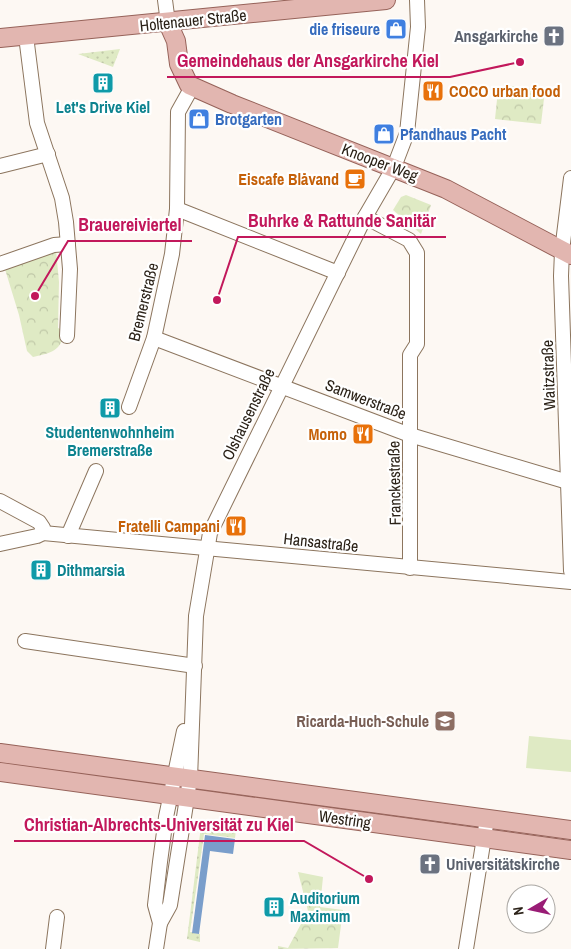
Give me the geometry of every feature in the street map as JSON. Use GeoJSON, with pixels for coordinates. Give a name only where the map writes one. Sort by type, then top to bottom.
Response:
{"type":"FeatureCollection","features":[{"type":"Feature","properties":{"kind":"main road","name":"Holtenauer Straße"},"geometry":{"type":"LineString","coordinates":[[0,38],[173,23],[386,0]]}},
{"type":"Feature","properties":{"kind":"main road"},"geometry":{"type":"LineString","coordinates":[[173,23],[186,79]]}},
{"type":"Feature","properties":{"kind":"main road","name":"Knooper Weg"},"geometry":{"type":"LineString","coordinates":[[186,79],[232,104],[446,189],[566,253]]}},
{"type":"Feature","properties":{"kind":"main road","name":"Westring"},"geometry":{"type":"LineString","coordinates":[[0,753],[571,830]]}},
{"type":"Feature","properties":{"kind":"main road","name":"Westring"},"geometry":{"type":"LineString","coordinates":[[0,772],[571,850]]}},
{"type":"Feature","properties":{"kind":"street"},"geometry":{"type":"LineString","coordinates":[[165,0],[173,23]]}},
{"type":"Feature","properties":{"kind":"street","name":"Olshausenstraße"},"geometry":{"type":"LineString","coordinates":[[156,949],[160,923],[155,905],[166,817],[180,797],[183,778],[192,694],[196,616],[206,548],[219,512],[281,385],[366,217],[394,167],[409,122],[418,27],[417,0]]}},
{"type":"Feature","properties":{"kind":"street"},"geometry":{"type":"LineString","coordinates":[[26,36],[35,115],[62,198],[68,244],[69,320],[67,336]]}},
{"type":"Feature","properties":{"kind":"street","name":"Bremerstraße"},"geometry":{"type":"LineString","coordinates":[[129,407],[154,338],[172,254],[177,209],[178,112],[186,79]]}},
{"type":"Feature","properties":{"kind":"street"},"geometry":{"type":"LineString","coordinates":[[0,166],[48,154]]}},
{"type":"Feature","properties":{"kind":"street","name":"Waitzstraße"},"geometry":{"type":"LineString","coordinates":[[571,178],[566,253],[568,482],[571,571]]}},
{"type":"Feature","properties":{"kind":"street"},"geometry":{"type":"LineString","coordinates":[[177,209],[338,274]]}},
{"type":"Feature","properties":{"kind":"street","name":"Franckestraße"},"geometry":{"type":"LineString","coordinates":[[366,217],[409,240],[417,253],[417,344],[410,355],[410,568]]}},
{"type":"Feature","properties":{"kind":"street"},"geometry":{"type":"LineString","coordinates":[[0,264],[54,245],[68,244]]}},
{"type":"Feature","properties":{"kind":"street","name":"Samwerstraße"},"geometry":{"type":"LineString","coordinates":[[154,338],[410,435],[568,482]]}},
{"type":"Feature","properties":{"kind":"street"},"geometry":{"type":"LineString","coordinates":[[68,536],[96,471]]}},
{"type":"Feature","properties":{"kind":"street"},"geometry":{"type":"LineString","coordinates":[[0,501],[39,522],[43,528],[43,533],[37,536],[0,544]]}},
{"type":"Feature","properties":{"kind":"street","name":"Hansastraße"},"geometry":{"type":"LineString","coordinates":[[43,533],[571,582]]}},
{"type":"Feature","properties":{"kind":"street"},"geometry":{"type":"LineString","coordinates":[[25,641],[194,666]]}},
{"type":"Feature","properties":{"kind":"street"},"geometry":{"type":"LineString","coordinates":[[466,949],[487,818]]}},
{"type":"Feature","properties":{"kind":"street"},"geometry":{"type":"LineString","coordinates":[[53,949],[57,917]]}},
{"type":"Feature","properties":{"kind":"green space"},"geometry":{"type":"Polygon","coordinates":[[[120,49],[113,67],[78,54],[120,49]]]}},
{"type":"Feature","properties":{"kind":"green space"},"geometry":{"type":"Polygon","coordinates":[[[505,85],[545,90],[541,124],[495,119],[498,90],[505,90],[505,85]]]}},
{"type":"Feature","properties":{"kind":"green space"},"geometry":{"type":"Polygon","coordinates":[[[406,195],[431,205],[421,234],[393,210],[401,197],[406,195]]]}},
{"type":"Feature","properties":{"kind":"green space"},"geometry":{"type":"Polygon","coordinates":[[[56,250],[59,282],[58,328],[64,331],[63,338],[54,350],[33,357],[27,351],[19,315],[4,266],[39,258],[39,254],[56,250]]]}},
{"type":"Feature","properties":{"kind":"green space"},"geometry":{"type":"Polygon","coordinates":[[[529,736],[571,740],[571,772],[526,768],[529,736]]]}},
{"type":"Feature","properties":{"kind":"green space"},"geometry":{"type":"Polygon","coordinates":[[[201,826],[236,831],[235,838],[204,834],[190,932],[200,934],[200,942],[187,939],[201,826]]]}},
{"type":"Feature","properties":{"kind":"green space"},"geometry":{"type":"Polygon","coordinates":[[[298,872],[323,877],[320,907],[343,910],[338,948],[278,949],[278,946],[288,948],[308,911],[298,872]]]}},
{"type":"Feature","properties":{"kind":"water"},"geometry":{"type":"Polygon","coordinates":[[[205,835],[235,839],[233,854],[210,851],[199,934],[192,933],[205,835]]]}},
{"type":"Feature","properties":{"kind":"place","name":"die friseure"},"geometry":{"type":"Point","coordinates":[396,29]}},
{"type":"Feature","properties":{"kind":"place","name":"Ansgarkirche"},"geometry":{"type":"Point","coordinates":[554,36]}},
{"type":"Feature","properties":{"kind":"place","name":"Gemeindehaus der Ansgarkirche Kiel"},"geometry":{"type":"Point","coordinates":[520,62]}},
{"type":"Feature","properties":{"kind":"place","name":"Let's Drive Kiel"},"geometry":{"type":"Point","coordinates":[103,83]}},
{"type":"Feature","properties":{"kind":"place","name":"COCO urban food"},"geometry":{"type":"Point","coordinates":[433,91]}},
{"type":"Feature","properties":{"kind":"place","name":"Brotgarten"},"geometry":{"type":"Point","coordinates":[199,119]}},
{"type":"Feature","properties":{"kind":"place","name":"Pfandhaus Pacht"},"geometry":{"type":"Point","coordinates":[384,134]}},
{"type":"Feature","properties":{"kind":"place","name":"Eiscafe Blåvand"},"geometry":{"type":"Point","coordinates":[355,179]}},
{"type":"Feature","properties":{"kind":"place","name":"Brauereiviertel"},"geometry":{"type":"Point","coordinates":[35,296]}},
{"type":"Feature","properties":{"kind":"place","name":"Buhrke & Rattunde Sanitär"},"geometry":{"type":"Point","coordinates":[217,300]}},
{"type":"Feature","properties":{"kind":"place","name":"Studentenwohnheim Bremerstraße"},"geometry":{"type":"Point","coordinates":[110,408]}},
{"type":"Feature","properties":{"kind":"place","name":"Momo"},"geometry":{"type":"Point","coordinates":[363,434]}},
{"type":"Feature","properties":{"kind":"place","name":"Fratelli Campani"},"geometry":{"type":"Point","coordinates":[236,526]}},
{"type":"Feature","properties":{"kind":"place","name":"Dithmarsia"},"geometry":{"type":"Point","coordinates":[41,570]}},
{"type":"Feature","properties":{"kind":"place","name":"Ricarda-Huch-Schule"},"geometry":{"type":"Point","coordinates":[445,721]}},
{"type":"Feature","properties":{"kind":"place","name":"Universitätskirche"},"geometry":{"type":"Point","coordinates":[430,864]}},
{"type":"Feature","properties":{"kind":"place","name":"Christian-Albrechts-Universität zu Kiel"},"geometry":{"type":"Point","coordinates":[369,879]}},
{"type":"Feature","properties":{"kind":"place","name":"Auditorium Maximum"},"geometry":{"type":"Point","coordinates":[274,907]}}]}
